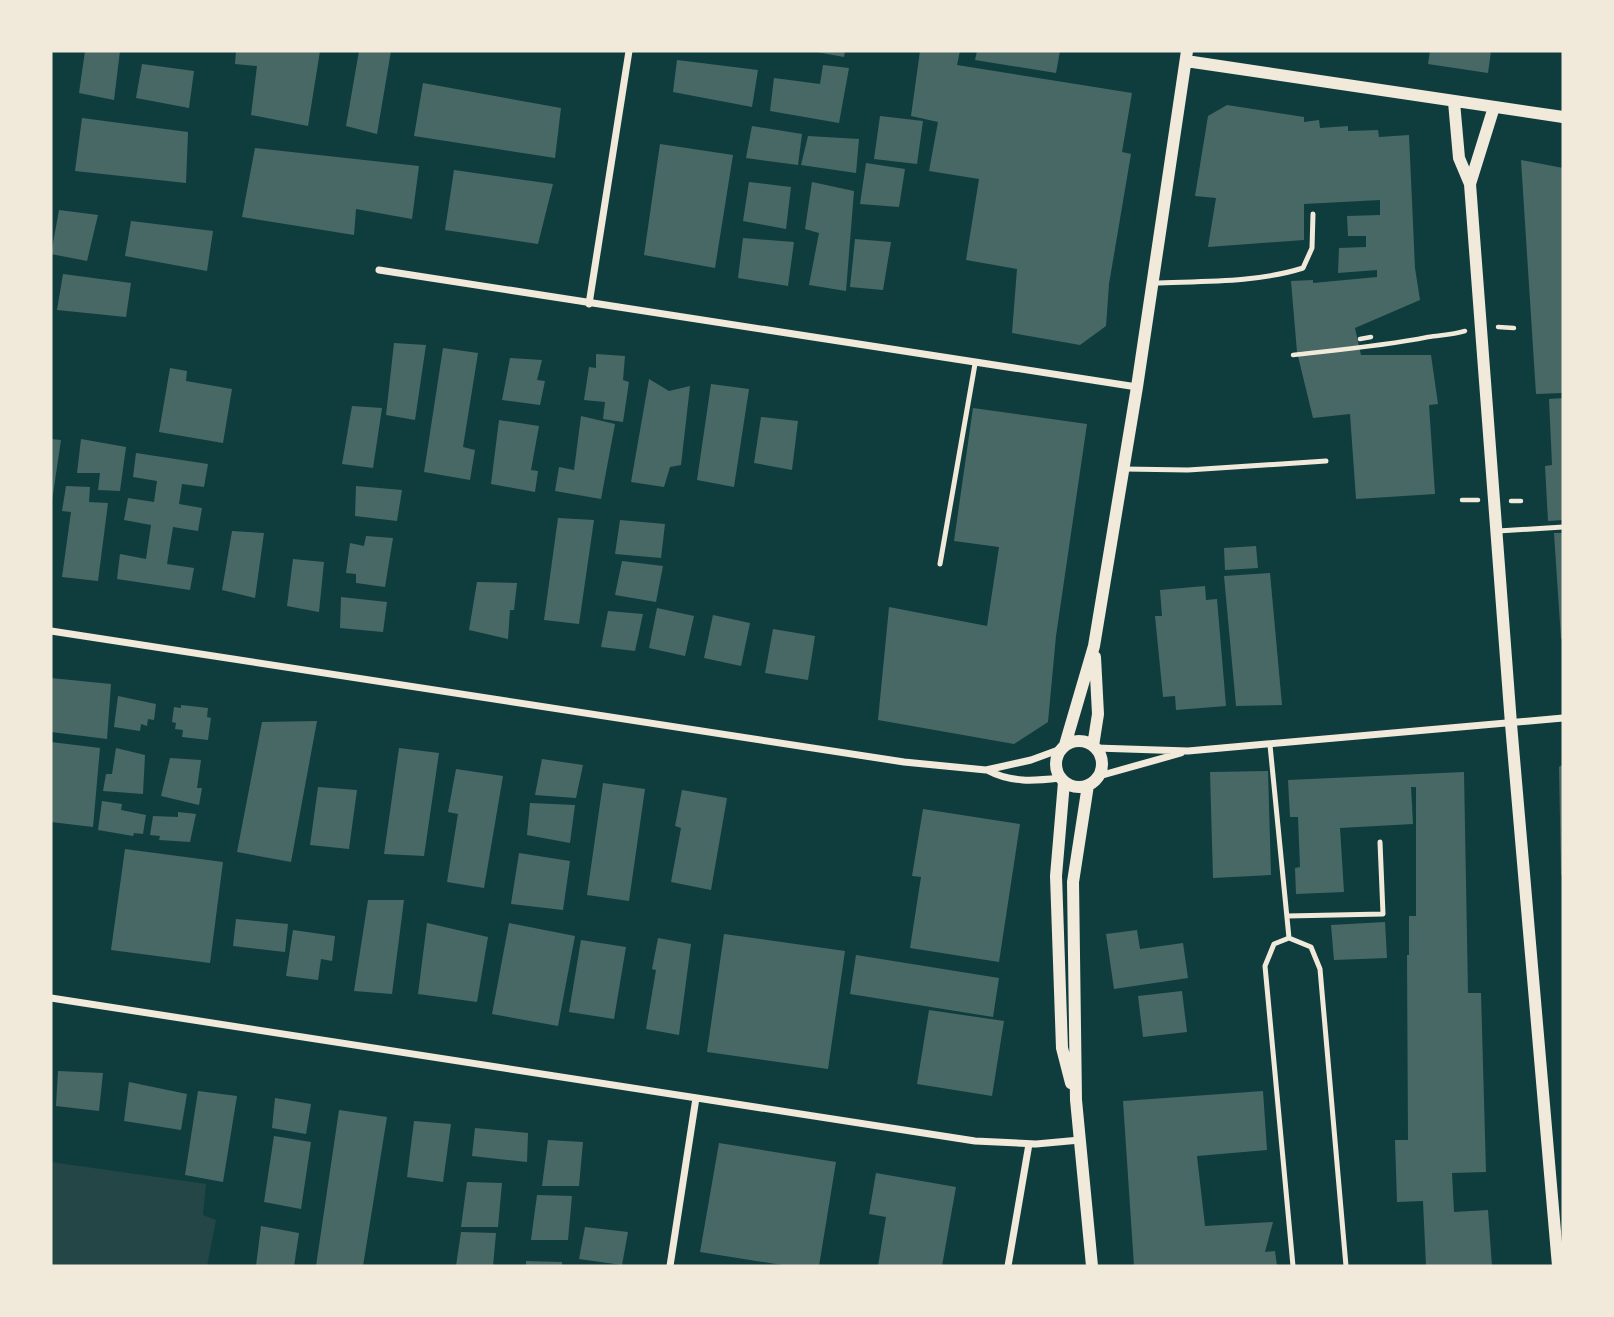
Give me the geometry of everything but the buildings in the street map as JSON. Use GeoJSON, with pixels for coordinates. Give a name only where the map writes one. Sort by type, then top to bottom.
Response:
{"type":"FeatureCollection","features":[{"type":"Feature","properties":{"kind":"street"},"geometry":{"type":"LineString","coordinates":[[589,304],[629,51]]}},
{"type":"Feature","properties":{"kind":"street"},"geometry":{"type":"LineString","coordinates":[[1076,1100],[1062,1048],[1056,876],[1062,780],[1055,766],[1094,646],[1138,387],[1186,56],[1454,102],[1563,117]]}},
{"type":"Feature","properties":{"kind":"street"},"geometry":{"type":"LineString","coordinates":[[1454,102],[1459,158],[1470,184],[1511,724],[1559,1225],[1558,1266]]}},
{"type":"Feature","properties":{"kind":"street"},"geometry":{"type":"LineString","coordinates":[[1470,184],[1494,107]]}},
{"type":"Feature","properties":{"kind":"street"},"geometry":{"type":"LineString","coordinates":[[379,270],[975,364],[1138,387]]}},
{"type":"Feature","properties":{"kind":"street"},"geometry":{"type":"LineString","coordinates":[[53,629],[904,762],[986,769],[1031,760],[1076,741],[1095,747],[1188,751],[1563,718]]}},
{"type":"Feature","properties":{"kind":"street"},"geometry":{"type":"LineString","coordinates":[[1094,646],[1098,714],[1095,747],[1101,759],[1099,776]]}},
{"type":"Feature","properties":{"kind":"street"},"geometry":{"type":"LineString","coordinates":[[986,769],[1002,778],[1033,782],[1062,780],[1076,787],[1088,785],[1099,776],[1188,751]]}},
{"type":"Feature","properties":{"kind":"street"},"geometry":{"type":"LineString","coordinates":[[1088,785],[1073,882],[1076,1100],[1092,1266]]}},
{"type":"Feature","properties":{"kind":"street"},"geometry":{"type":"LineString","coordinates":[[51,998],[975,1141],[1028,1143],[1080,1140]]}},
{"type":"Feature","properties":{"kind":"street"},"geometry":{"type":"LineString","coordinates":[[670,1266],[696,1098]]}},
{"type":"Feature","properties":{"kind":"street"},"geometry":{"type":"LineString","coordinates":[[1008,1266],[1028,1143]]}},
{"type":"Feature","properties":{"kind":"lane"},"geometry":{"type":"LineString","coordinates":[[1153,283],[1287,273],[1303,268],[1312,248],[1313,214]]}},
{"type":"Feature","properties":{"kind":"lane"},"geometry":{"type":"LineString","coordinates":[[940,564],[975,364]]}},
{"type":"Feature","properties":{"kind":"lane"},"geometry":{"type":"LineString","coordinates":[[1124,469],[1188,470],[1326,461]]}},
{"type":"Feature","properties":{"kind":"lane"},"geometry":{"type":"LineString","coordinates":[[1498,531],[1563,527]]}},
{"type":"Feature","properties":{"kind":"lane"},"geometry":{"type":"LineString","coordinates":[[1270,745],[1289,937]]}},
{"type":"Feature","properties":{"kind":"lane"},"geometry":{"type":"LineString","coordinates":[[1287,916],[1383,914],[1380,842]]}},
{"type":"Feature","properties":{"kind":"lane"},"geometry":{"type":"LineString","coordinates":[[1293,1266],[1265,965],[1274,944],[1289,937],[1311,947],[1320,969],[1346,1266]]}},
{"type":"Feature","properties":{"kind":"path"},"geometry":{"type":"LineString","coordinates":[[1293,355],[1376,347],[1435,336]]}},
{"type":"Feature","properties":{"kind":"path"},"geometry":{"type":"LineString","coordinates":[[1360,339],[1371,337]]}},
{"type":"Feature","properties":{"kind":"shaded area"},"geometry":{"type":"Polygon","coordinates":[[[51,1162],[206,1184],[203,1215],[216,1220],[207,1266],[51,1266],[51,1162]]]}}]}
